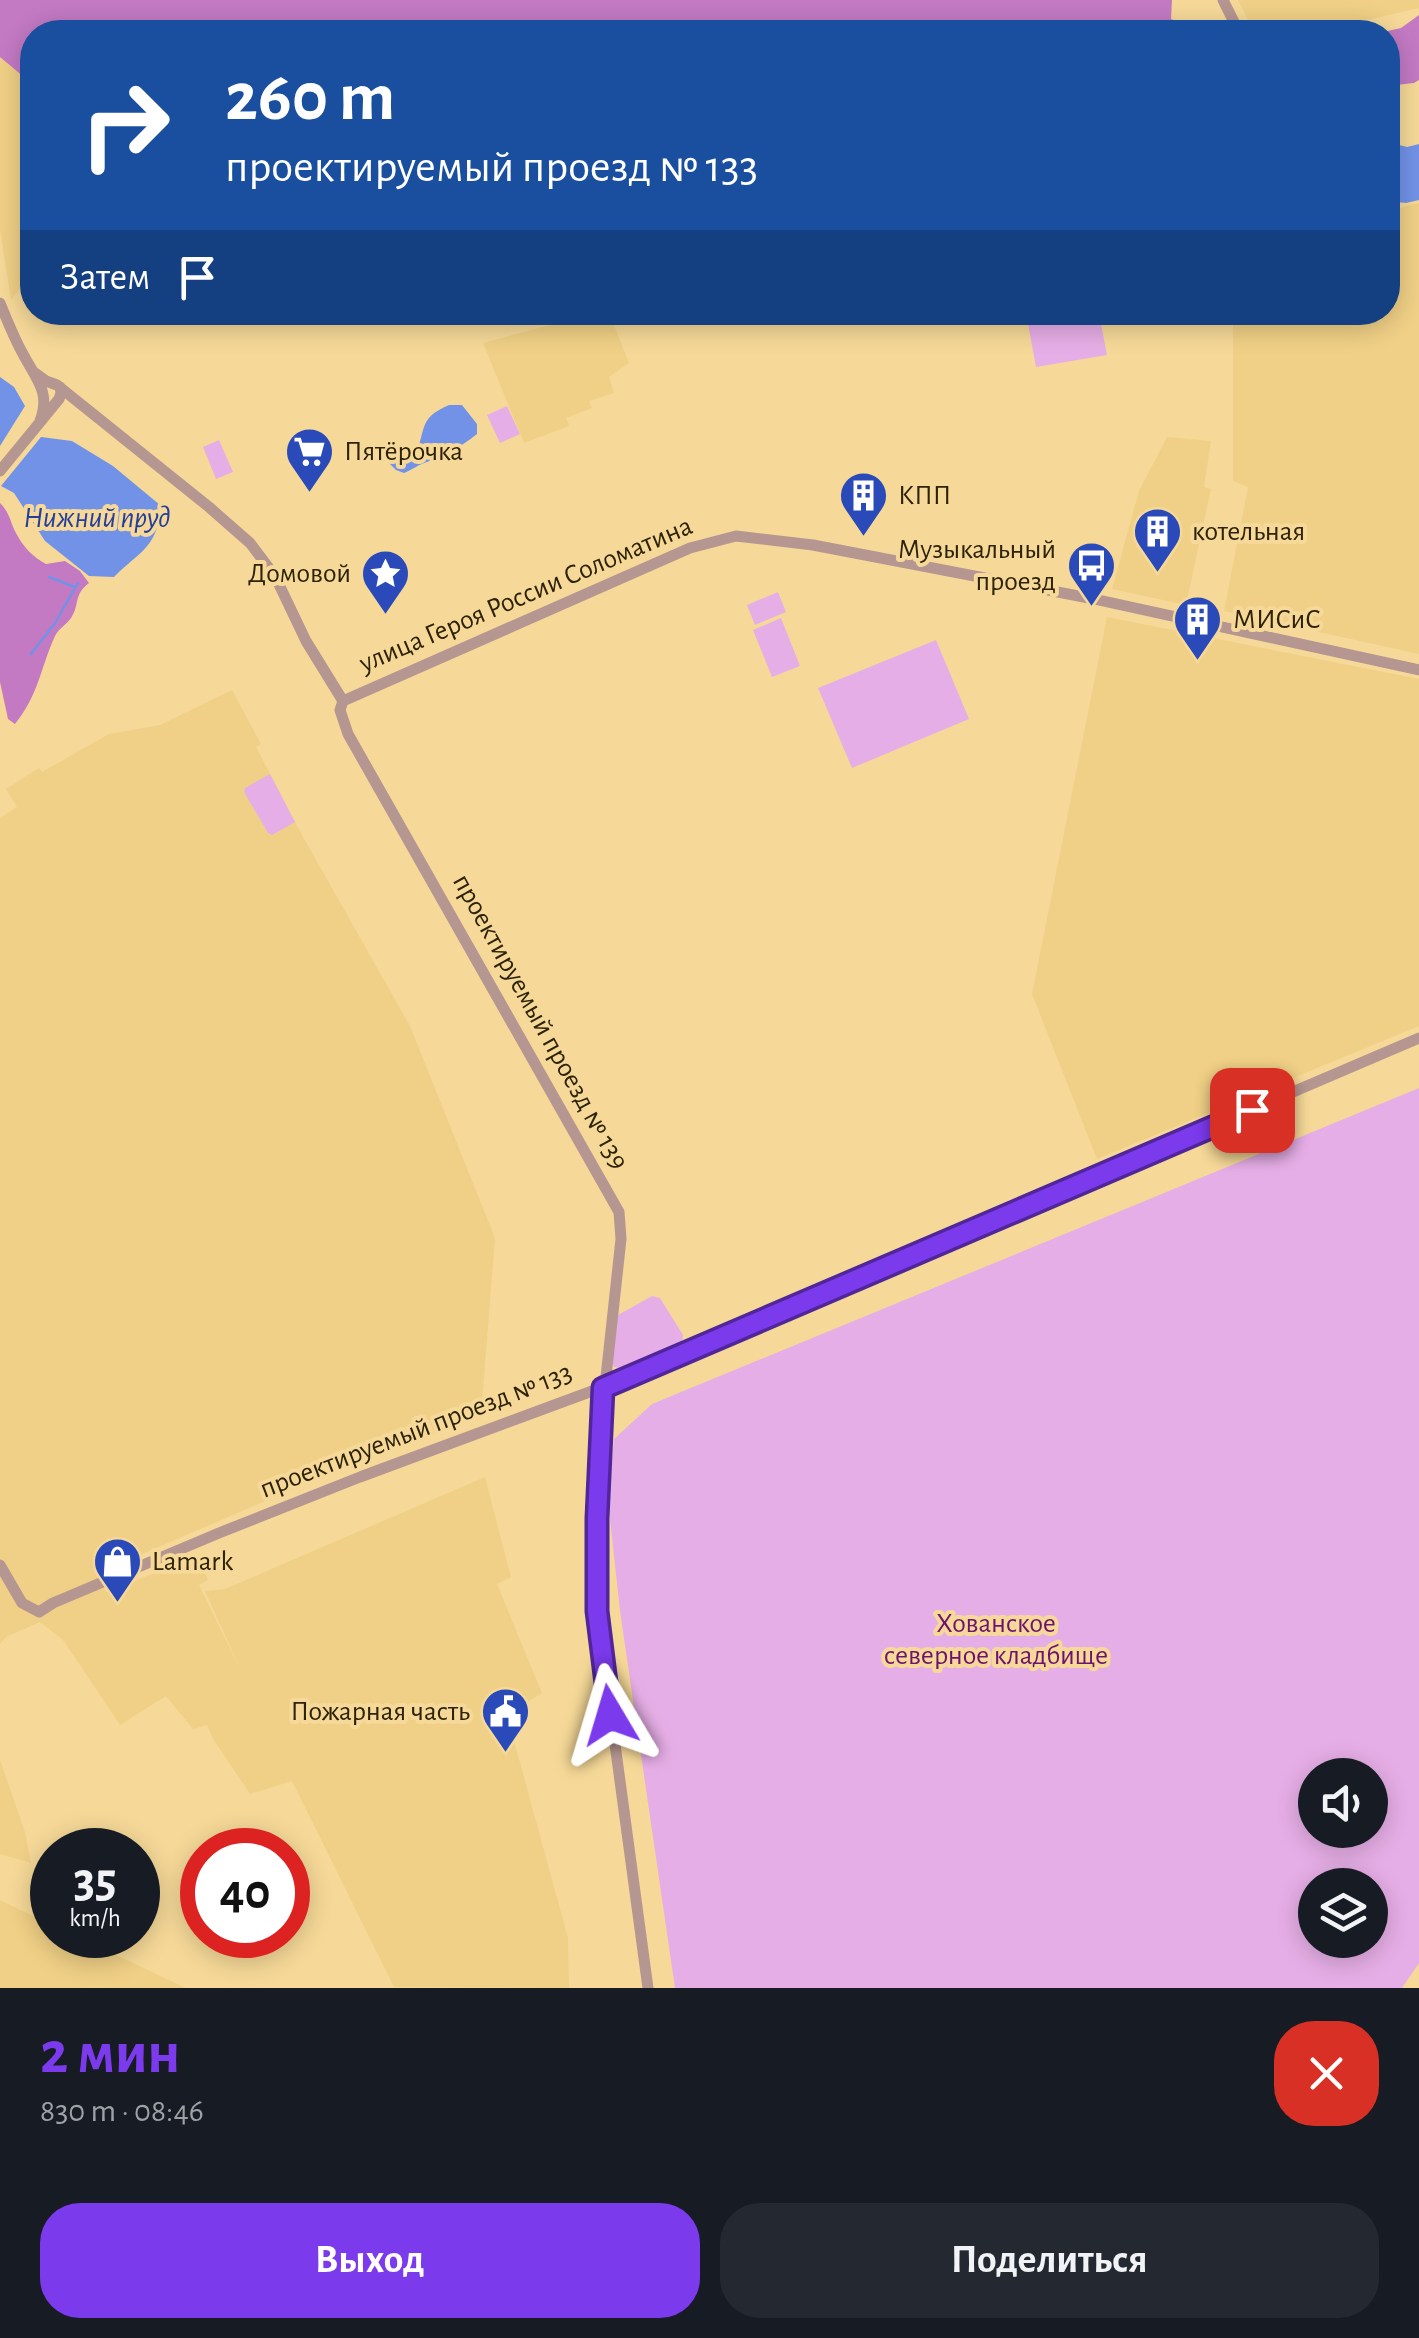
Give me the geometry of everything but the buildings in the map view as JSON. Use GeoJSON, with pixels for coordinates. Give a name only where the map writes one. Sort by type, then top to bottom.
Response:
{"type":"FeatureCollection","features":[{"type":"Feature","properties":{"kind":"street"},"geometry":{"type":"LineString","coordinates":[[0,302],[41,384],[44,410],[40,421]]}},
{"type":"Feature","properties":{"kind":"street"},"geometry":{"type":"LineString","coordinates":[[0,471],[40,421],[57,392],[35,373]]}},
{"type":"Feature","properties":{"kind":"street","name":"улица Героя России Соломатина"},"geometry":{"type":"LineString","coordinates":[[43,396],[48,402],[57,392],[84,408],[250,544],[275,576],[306,642],[343,702],[698,544],[736,536],[822,547],[1122,604],[1419,670]]}},
{"type":"Feature","properties":{"kind":"street","name":"проектируемый проезд № 139"},"geometry":{"type":"LineString","coordinates":[[343,702],[340,710],[348,734],[619,1212],[621,1239],[603,1388],[597,1611],[648,1988]]}},
{"type":"Feature","properties":{"kind":"street","name":"проектируемый проезд № 133"},"geometry":{"type":"LineString","coordinates":[[0,1565],[22,1602],[39,1612],[219,1533],[360,1477],[603,1388],[1419,1038]]}},
{"type":"Feature","properties":{"kind":"shaded area"},"geometry":{"type":"Polygon","coordinates":[[[0,0],[1172,0],[1173,20],[20,20],[20,74],[0,57],[0,0]]]}},
{"type":"Feature","properties":{"kind":"shaded area"},"geometry":{"type":"Polygon","coordinates":[[[1238,0],[1419,0],[1419,8],[1368,20],[1248,20],[1238,0]]]}},
{"type":"Feature","properties":{"kind":"shaded area"},"geometry":{"type":"Polygon","coordinates":[[[1419,15],[1419,80],[1400,85],[1400,28],[1419,15]]]}},
{"type":"Feature","properties":{"kind":"shaded area"},"geometry":{"type":"Polygon","coordinates":[[[0,57],[20,74],[20,289],[11,300],[0,230],[0,57]]]}},
{"type":"Feature","properties":{"kind":"shaded area"},"geometry":{"type":"Polygon","coordinates":[[[1419,203],[1419,654],[1224,611],[1248,487],[1233,481],[1233,325],[1400,325],[1400,209],[1419,203]]]}},
{"type":"Feature","properties":{"kind":"shaded area"},"geometry":{"type":"Polygon","coordinates":[[[614,325],[629,363],[609,377],[614,393],[589,401],[592,408],[566,418],[569,426],[524,443],[483,343],[546,326],[614,325]]]}},
{"type":"Feature","properties":{"kind":"shaded area"},"geometry":{"type":"Polygon","coordinates":[[[1167,437],[1211,441],[1204,487],[1211,489],[1186,605],[1112,589],[1139,491],[1167,437]]]}},
{"type":"Feature","properties":{"kind":"shaded area"},"geometry":{"type":"Polygon","coordinates":[[[0,503],[33,555],[46,564],[65,561],[89,583],[71,618],[55,636],[34,692],[15,724],[8,719],[0,682],[0,503]]]}},
{"type":"Feature","properties":{"kind":"shaded area"},"geometry":{"type":"Polygon","coordinates":[[[1107,617],[1419,679],[1419,1026],[1097,1159],[1032,994],[1107,617]]]}},
{"type":"Feature","properties":{"kind":"shaded area"},"geometry":{"type":"Polygon","coordinates":[[[232,690],[261,744],[256,747],[302,835],[410,1026],[495,1238],[481,1415],[354,1463],[98,1573],[106,1592],[198,1556],[208,1580],[199,1585],[241,1671],[205,1591],[225,1589],[485,1477],[511,1577],[497,1584],[542,1693],[507,1715],[568,1938],[569,1988],[394,1987],[292,1781],[250,1794],[207,1725],[193,1729],[166,1696],[120,1725],[63,1640],[40,1622],[6,1637],[0,1644],[0,818],[17,807],[6,789],[109,734],[160,725],[232,690]]]}},
{"type":"Feature","properties":{"kind":"shaded area"},"geometry":{"type":"Polygon","coordinates":[[[0,1760],[25,1832],[30,1863],[0,1854],[0,1760]]]}},
{"type":"Feature","properties":{"kind":"shaded area"},"geometry":{"type":"Polygon","coordinates":[[[0,1900],[30,1914],[30,1958],[123,1958],[186,1988],[0,1988],[0,1900]]]}},
{"type":"Feature","properties":{"kind":"green space"},"geometry":{"type":"Polygon","coordinates":[[[1028,325],[1101,325],[1107,355],[1036,367],[1028,325]]]}},
{"type":"Feature","properties":{"kind":"green space"},"geometry":{"type":"Polygon","coordinates":[[[507,406],[520,434],[500,443],[487,415],[507,406]]]}},
{"type":"Feature","properties":{"kind":"green space"},"geometry":{"type":"Polygon","coordinates":[[[219,440],[233,472],[216,479],[203,447],[219,440]]]}},
{"type":"Feature","properties":{"kind":"green space"},"geometry":{"type":"Polygon","coordinates":[[[778,592],[786,612],[755,625],[747,605],[778,592]]]}},
{"type":"Feature","properties":{"kind":"green space"},"geometry":{"type":"Polygon","coordinates":[[[781,618],[800,666],[772,677],[753,630],[781,618]]]}},
{"type":"Feature","properties":{"kind":"green space"},"geometry":{"type":"Polygon","coordinates":[[[936,640],[969,719],[852,768],[818,688],[936,640]]]}},
{"type":"Feature","properties":{"kind":"green space"},"geometry":{"type":"Polygon","coordinates":[[[270,774],[295,822],[272,835],[244,792],[270,774]]]}},
{"type":"Feature","properties":{"kind":"green space","name":"Хованское северное кладбище"},"geometry":{"type":"Polygon","coordinates":[[[1419,1088],[1419,1963],[1402,1988],[675,1988],[620,1611],[608,1501],[614,1439],[652,1404],[1419,1088]]]}},
{"type":"Feature","properties":{"kind":"green space"},"geometry":{"type":"Polygon","coordinates":[[[652,1296],[660,1298],[683,1335],[682,1342],[621,1368],[614,1367],[618,1315],[652,1296]]]}},
{"type":"Feature","properties":{"kind":"water"},"geometry":{"type":"Polygon","coordinates":[[[1419,144],[1419,200],[1400,202],[1400,145],[1419,144]]]}},
{"type":"Feature","properties":{"kind":"water"},"geometry":{"type":"Polygon","coordinates":[[[0,377],[14,387],[25,406],[0,446],[0,377]]]}},
{"type":"Feature","properties":{"kind":"water"},"geometry":{"type":"Polygon","coordinates":[[[449,405],[462,405],[477,424],[477,434],[407,472],[396,470],[389,463],[391,454],[419,446],[427,421],[449,405]]]}},
{"type":"Feature","properties":{"kind":"water","name":"Нижний пруд"},"geometry":{"type":"Polygon","coordinates":[[[41,437],[72,441],[113,466],[160,505],[152,539],[114,577],[89,576],[45,541],[14,493],[1,486],[41,437]]]}},
{"type":"Feature","properties":{"kind":"waterway"},"geometry":{"type":"LineString","coordinates":[[49,577],[75,587]]}},
{"type":"Feature","properties":{"kind":"waterway"},"geometry":{"type":"LineString","coordinates":[[31,654],[78,583]]}},
{"type":"Feature","properties":{"kind":"place","name":"Пятёрочка"},"geometry":{"type":"Point","coordinates":[309,494]}},
{"type":"Feature","properties":{"kind":"place","name":"КПП"},"geometry":{"type":"Point","coordinates":[863,538]}},
{"type":"Feature","properties":{"kind":"place","name":"котельная"},"geometry":{"type":"Point","coordinates":[1157,574]}},
{"type":"Feature","properties":{"kind":"place","name":"Музыкальный проезд"},"geometry":{"type":"Point","coordinates":[1091,608]}},
{"type":"Feature","properties":{"kind":"place","name":"Домовой"},"geometry":{"type":"Point","coordinates":[386,616]}},
{"type":"Feature","properties":{"kind":"place","name":"МИСиС"},"geometry":{"type":"Point","coordinates":[1198,662]}},
{"type":"Feature","properties":{"kind":"place","name":"Lamark"},"geometry":{"type":"Point","coordinates":[117,1604]}},
{"type":"Feature","properties":{"kind":"place","name":"Пожарная часть"},"geometry":{"type":"Point","coordinates":[505,1754]}},
{"type":"Feature","properties":{"kind":"route"},"geometry":{"type":"LineString","coordinates":[[610,1715],[597,1611],[603,1388],[1252,1110]]}}]}
